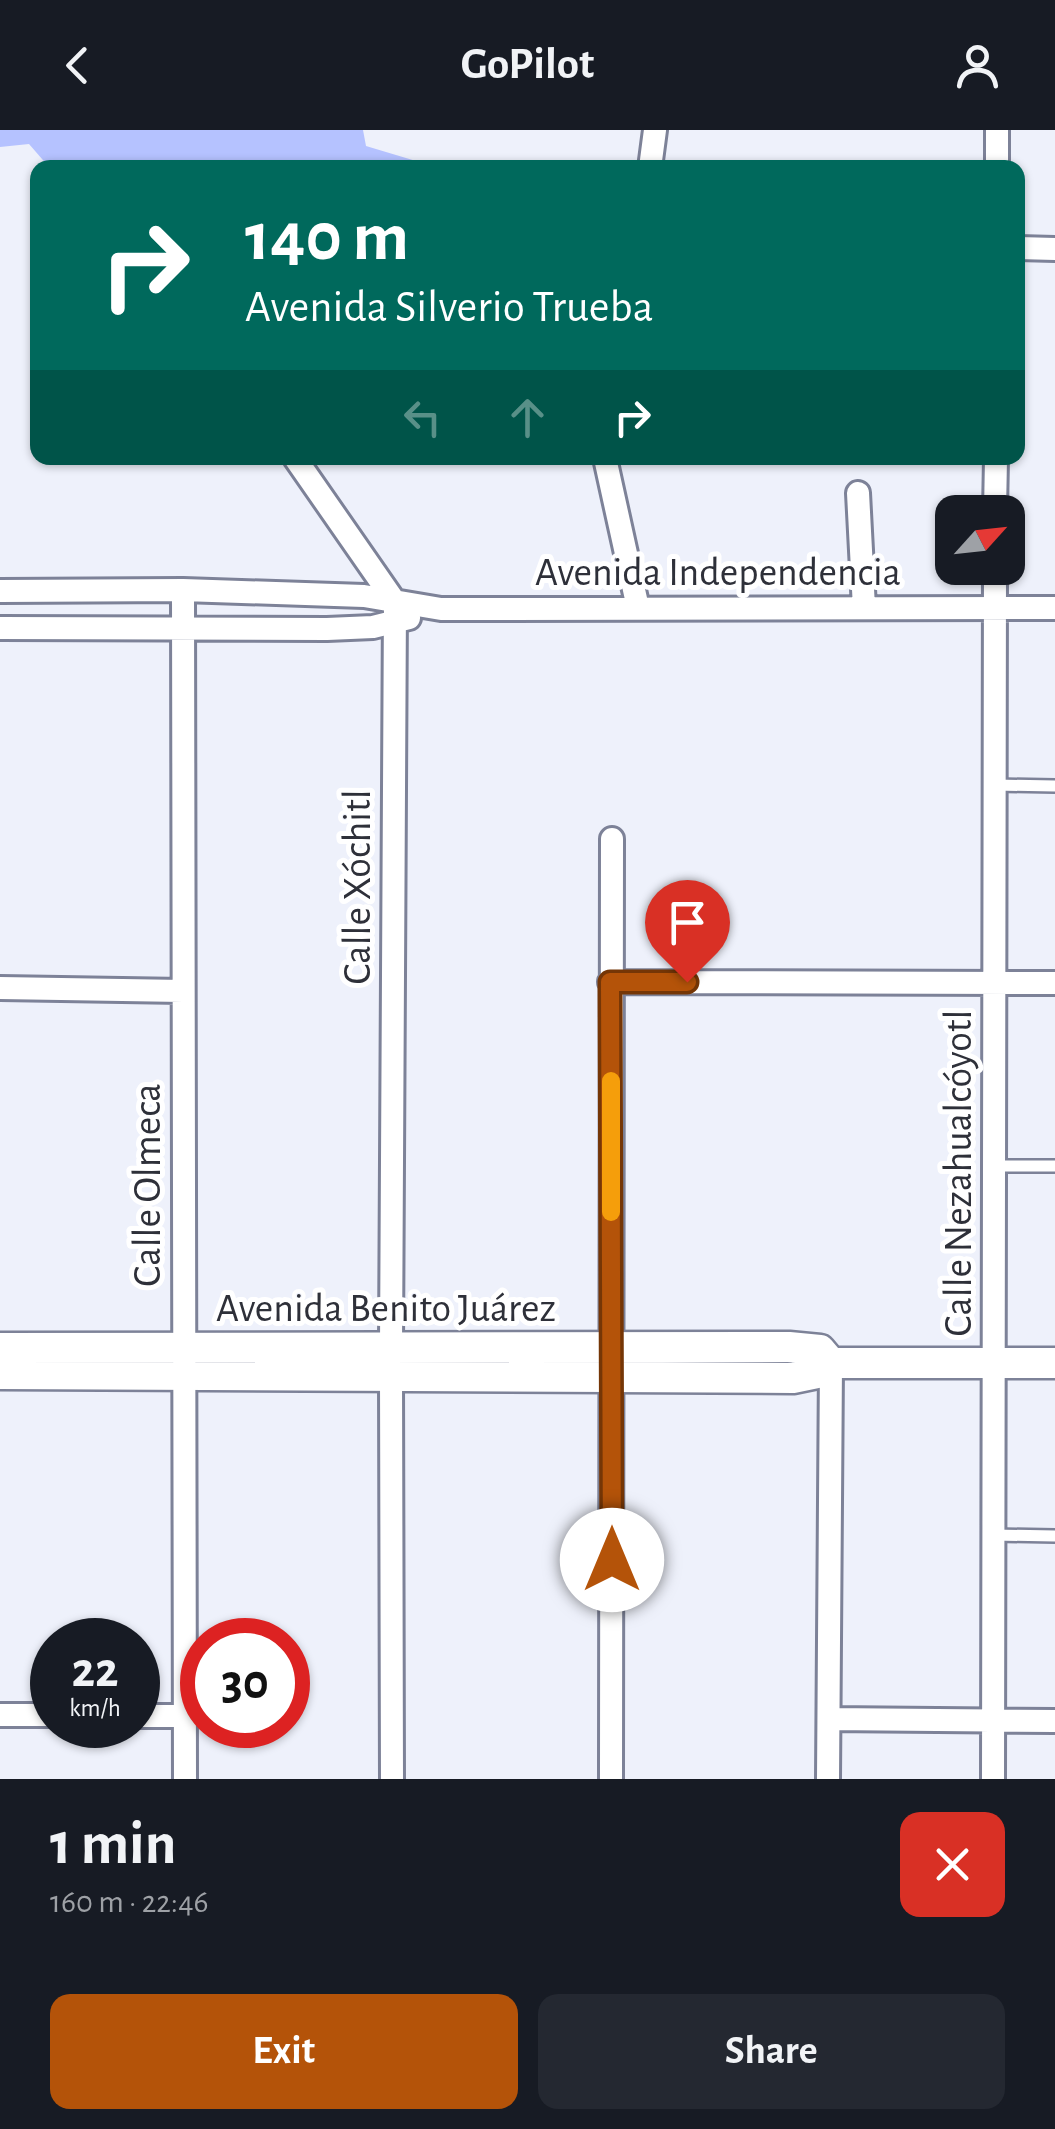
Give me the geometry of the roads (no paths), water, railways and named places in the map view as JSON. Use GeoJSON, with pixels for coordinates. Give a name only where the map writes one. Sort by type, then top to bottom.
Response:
{"type":"FeatureCollection","features":[{"type":"Feature","properties":{"kind":"street"},"geometry":{"type":"LineString","coordinates":[[651,160],[654,130]]}},
{"type":"Feature","properties":{"kind":"street"},"geometry":{"type":"LineString","coordinates":[[996,160],[997,130]]}},
{"type":"Feature","properties":{"kind":"street"},"geometry":{"type":"LineString","coordinates":[[1025,248],[1055,248]]}},
{"type":"Feature","properties":{"kind":"street"},"geometry":{"type":"LineString","coordinates":[[300,465],[395,612]]}},
{"type":"Feature","properties":{"kind":"street"},"geometry":{"type":"LineString","coordinates":[[607,465],[638,608]]}},
{"type":"Feature","properties":{"kind":"street"},"geometry":{"type":"LineString","coordinates":[[996,465],[996,495]]}},
{"type":"Feature","properties":{"kind":"street"},"geometry":{"type":"LineString","coordinates":[[858,493],[864,608]]}},
{"type":"Feature","properties":{"kind":"street","name":"Calle Nezahualcóyotl"},"geometry":{"type":"LineString","coordinates":[[993,1779],[995,585]]}},
{"type":"Feature","properties":{"kind":"street","name":"Avenida Independencia"},"geometry":{"type":"LineString","coordinates":[[0,592],[183,590],[364,596],[395,612]]}},
{"type":"Feature","properties":{"kind":"street","name":"Calle Olmeca"},"geometry":{"type":"LineString","coordinates":[[183,590],[184,1618]]}},
{"type":"Feature","properties":{"kind":"street","name":"Avenida Independencia"},"geometry":{"type":"LineString","coordinates":[[0,628],[328,629],[395,612],[441,608],[1055,608]]}},
{"type":"Feature","properties":{"kind":"street","name":"Calle Xóchitl"},"geometry":{"type":"LineString","coordinates":[[392,1779],[395,612]]}},
{"type":"Feature","properties":{"kind":"street"},"geometry":{"type":"LineString","coordinates":[[611,1779],[612,839]]}},
{"type":"Feature","properties":{"kind":"street"},"geometry":{"type":"LineString","coordinates":[[610,982],[1055,982]]}},
{"type":"Feature","properties":{"kind":"street"},"geometry":{"type":"LineString","coordinates":[[0,988],[183,991]]}},
{"type":"Feature","properties":{"kind":"street","name":"Avenida Benito Juárez"},"geometry":{"type":"LineString","coordinates":[[0,1348],[183,1361],[612,1362],[807,1347],[820,1350],[830,1362],[1055,1362]]}},
{"type":"Feature","properties":{"kind":"street","name":"Avenida Benito Juárez"},"geometry":{"type":"LineString","coordinates":[[0,1374],[183,1361]]}},
{"type":"Feature","properties":{"kind":"street"},"geometry":{"type":"LineString","coordinates":[[828,1779],[830,1362]]}},
{"type":"Feature","properties":{"kind":"street"},"geometry":{"type":"LineString","coordinates":[[0,1715],[30,1715]]}},
{"type":"Feature","properties":{"kind":"street"},"geometry":{"type":"LineString","coordinates":[[828,1718],[1055,1721]]}},
{"type":"Feature","properties":{"kind":"street","name":"Calle Olmeca"},"geometry":{"type":"LineString","coordinates":[[185,1748],[185,1779]]}},
{"type":"Feature","properties":{"kind":"lane"},"geometry":{"type":"LineString","coordinates":[[995,785],[1055,786]]}},
{"type":"Feature","properties":{"kind":"lane"},"geometry":{"type":"LineString","coordinates":[[994,1166],[1055,1166]]}},
{"type":"Feature","properties":{"kind":"lane"},"geometry":{"type":"LineString","coordinates":[[993,1535],[1055,1536]]}}]}
